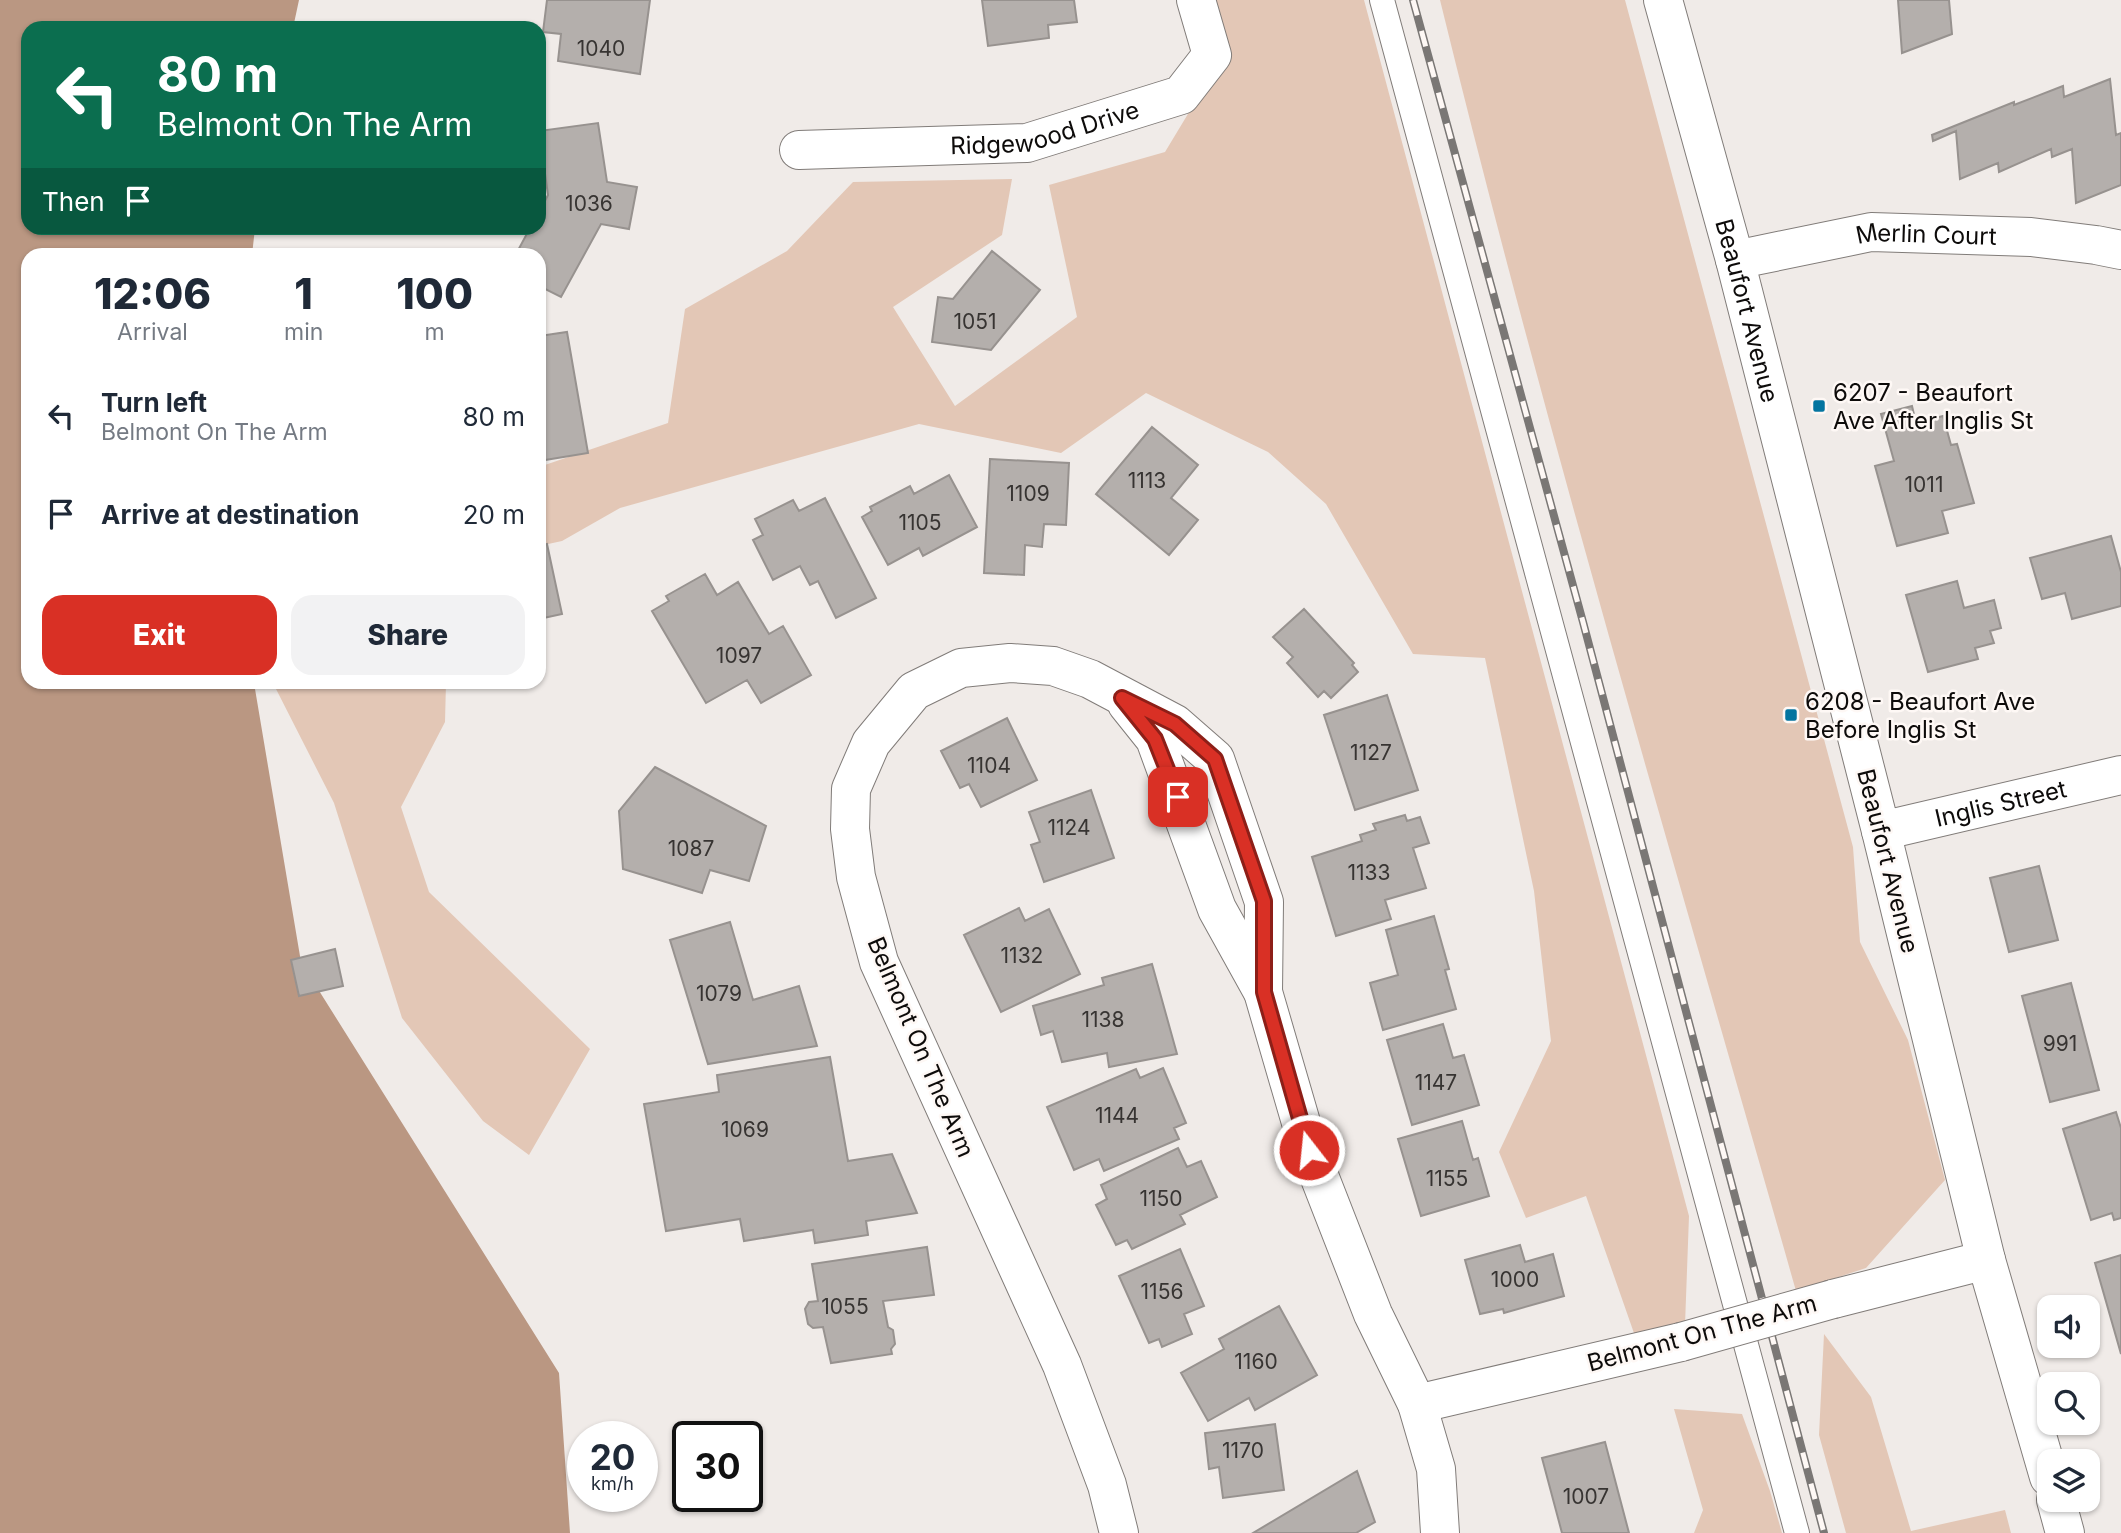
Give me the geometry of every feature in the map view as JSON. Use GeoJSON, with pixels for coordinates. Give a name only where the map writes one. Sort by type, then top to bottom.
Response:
{"type":"FeatureCollection","features":[{"type":"Feature","properties":{"kind":"street","name":"Ridgewood Drive"},"geometry":{"type":"LineString","coordinates":[[799,150],[1027,143],[1181,95],[1212,55],[1196,0]]}},
{"type":"Feature","properties":{"kind":"street","name":"Beaufort Avenue"},"geometry":{"type":"LineString","coordinates":[[1663,0],[1735,260],[1881,831],[1986,1260],[2041,1449]]}},
{"type":"Feature","properties":{"kind":"street","name":"Merlin Court"},"geometry":{"type":"LineString","coordinates":[[1735,260],[1871,232],[2031,237],[2121,250]]}},
{"type":"Feature","properties":{"kind":"street","name":"Belmont On The Arm"},"geometry":{"type":"LineString","coordinates":[[1119,1533],[1107,1485],[1062,1365],[879,962],[856,877],[850,829],[851,789],[872,743],[914,691],[961,668],[1010,663],[1053,666],[1090,679],[1175,724],[1215,759],[1264,901],[1264,992],[1309,1150],[1373,1314],[1417,1404],[1436,1469],[1440,1533]]}},
{"type":"Feature","properties":{"kind":"street","name":"Inglis Street"},"geometry":{"type":"LineString","coordinates":[[1881,831],[2121,775]]}},
{"type":"Feature","properties":{"kind":"street","name":"Belmont On The Arm"},"geometry":{"type":"LineString","coordinates":[[1417,1404],[1681,1342],[1833,1298],[1986,1260]]}},
{"type":"Feature","properties":{"kind":"street"},"geometry":{"type":"LineString","coordinates":[[2060,1512],[2066,1533]]}},
{"type":"Feature","properties":{"kind":"lane"},"geometry":{"type":"LineString","coordinates":[[1382,0],[1797,1533]]}},
{"type":"Feature","properties":{"kind":"shaded area"},"geometry":{"type":"Polygon","coordinates":[[[0,0],[299,0],[294,21],[21,21],[21,235],[254,235],[253,248],[21,248],[21,689],[255,689],[301,962],[559,1373],[570,1533],[0,1533],[0,0]]]}},
{"type":"Feature","properties":{"kind":"shaded area"},"geometry":{"type":"Polygon","coordinates":[[[1213,0],[1364,0],[1689,1216],[1685,1325],[1635,1336],[1586,1196],[1526,1218],[1499,1152],[1551,1041],[1534,891],[1485,658],[1413,654],[1326,504],[1268,452],[1146,393],[1061,453],[919,424],[620,508],[562,541],[546,544],[546,465],[668,423],[685,309],[787,251],[853,182],[1012,179],[1002,235],[893,307],[955,406],[1077,317],[1049,185],[1165,152],[1226,51],[1213,0]]]}},
{"type":"Feature","properties":{"kind":"shaded area"},"geometry":{"type":"Polygon","coordinates":[[[1440,0],[1625,0],[1853,847],[1860,942],[1908,1040],[1945,1180],[1866,1268],[1796,1291],[1567,486],[1440,0]]]}},
{"type":"Feature","properties":{"kind":"shaded area"},"geometry":{"type":"Polygon","coordinates":[[[276,689],[446,689],[445,722],[401,807],[429,892],[590,1049],[529,1155],[483,1121],[402,1018],[334,803],[276,689]]]}},
{"type":"Feature","properties":{"kind":"shaded area"},"geometry":{"type":"Polygon","coordinates":[[[1824,1334],[1871,1397],[1911,1531],[2005,1510],[2011,1533],[1846,1533],[1819,1435],[1824,1334]]]}},
{"type":"Feature","properties":{"kind":"shaded area"},"geometry":{"type":"Polygon","coordinates":[[[1674,1409],[1742,1414],[1782,1533],[1694,1533],[1703,1510],[1674,1409]]]}},
{"type":"Feature","properties":{"kind":"building"},"geometry":{"type":"Polygon","coordinates":[[[547,0],[650,0],[640,74],[558,61],[561,34],[546,32],[547,0]]]}},
{"type":"Feature","properties":{"kind":"building"},"geometry":{"type":"Polygon","coordinates":[[[982,0],[1074,0],[1077,22],[1048,25],[1049,38],[988,46],[982,0]]]}},
{"type":"Feature","properties":{"kind":"building"},"geometry":{"type":"Polygon","coordinates":[[[1898,0],[1949,0],[1952,34],[1902,53],[1898,0]]]}},
{"type":"Feature","properties":{"kind":"building"},"geometry":{"type":"Polygon","coordinates":[[[2110,79],[2116,135],[2121,133],[2121,185],[2076,203],[2072,149],[2052,157],[2051,149],[1999,172],[1998,163],[1960,179],[1956,131],[1933,141],[1932,135],[2014,102],[2014,105],[2063,86],[2064,97],[2110,79]]]}},
{"type":"Feature","properties":{"kind":"building"},"geometry":{"type":"Polygon","coordinates":[[[598,123],[607,182],[637,187],[629,229],[601,224],[561,297],[546,290],[546,248],[519,248],[526,235],[546,235],[546,130],[598,123]]]}},
{"type":"Feature","properties":{"kind":"building"},"geometry":{"type":"Polygon","coordinates":[[[992,251],[1040,290],[991,350],[932,342],[938,297],[953,299],[992,251]]]}},
{"type":"Feature","properties":{"kind":"building"},"geometry":{"type":"Polygon","coordinates":[[[567,332],[588,453],[546,460],[546,335],[567,332]]]}},
{"type":"Feature","properties":{"kind":"building"},"geometry":{"type":"Polygon","coordinates":[[[1912,406],[1916,423],[1943,416],[1951,445],[1957,444],[1974,503],[1942,511],[1948,533],[1897,546],[1875,466],[1894,461],[1881,414],[1912,406]]]}},
{"type":"Feature","properties":{"kind":"building"},"geometry":{"type":"Polygon","coordinates":[[[1152,427],[1198,465],[1171,498],[1198,520],[1169,555],[1096,494],[1152,427]]]}},
{"type":"Feature","properties":{"kind":"building"},"geometry":{"type":"Polygon","coordinates":[[[990,459],[1069,463],[1066,525],[1044,524],[1042,547],[1025,545],[1024,575],[984,573],[990,459]]]}},
{"type":"Feature","properties":{"kind":"building"},"geometry":{"type":"Polygon","coordinates":[[[949,475],[977,527],[923,556],[919,548],[888,565],[862,517],[872,511],[870,507],[910,486],[914,494],[949,475]]]}},
{"type":"Feature","properties":{"kind":"building"},"geometry":{"type":"Polygon","coordinates":[[[825,498],[876,598],[836,618],[818,581],[810,585],[800,566],[773,580],[753,540],[763,535],[755,519],[793,500],[799,511],[825,498]]]}},
{"type":"Feature","properties":{"kind":"building"},"geometry":{"type":"Polygon","coordinates":[[[2111,536],[2121,572],[2121,606],[2072,619],[2065,593],[2042,599],[2030,558],[2111,536]]]}},
{"type":"Feature","properties":{"kind":"building"},"geometry":{"type":"Polygon","coordinates":[[[546,544],[562,614],[546,617],[546,544]]]}},
{"type":"Feature","properties":{"kind":"building"},"geometry":{"type":"Polygon","coordinates":[[[705,574],[717,595],[738,582],[769,634],[783,626],[811,675],[761,703],[747,680],[706,703],[652,611],[669,601],[666,596],[705,574]]]}},
{"type":"Feature","properties":{"kind":"building"},"geometry":{"type":"Polygon","coordinates":[[[1957,581],[1964,608],[1994,600],[2001,628],[1990,631],[1994,643],[1975,648],[1978,659],[1928,672],[1906,595],[1957,581]]]}},
{"type":"Feature","properties":{"kind":"building"},"geometry":{"type":"Polygon","coordinates":[[[1304,609],[1354,663],[1352,665],[1358,672],[1331,698],[1324,691],[1318,697],[1287,663],[1293,657],[1273,637],[1304,609]]]}},
{"type":"Feature","properties":{"kind":"building"},"geometry":{"type":"Polygon","coordinates":[[[1387,695],[1418,790],[1355,810],[1324,715],[1387,695]]]}},
{"type":"Feature","properties":{"kind":"building"},"geometry":{"type":"Polygon","coordinates":[[[1007,718],[1037,780],[981,807],[969,784],[960,788],[941,751],[1007,718]]]}},
{"type":"Feature","properties":{"kind":"building"},"geometry":{"type":"Polygon","coordinates":[[[655,767],[766,826],[749,881],[710,870],[702,893],[623,869],[619,811],[655,767]]]}},
{"type":"Feature","properties":{"kind":"building"},"geometry":{"type":"Polygon","coordinates":[[[1091,790],[1114,858],[1044,882],[1031,845],[1040,842],[1029,812],[1091,790]]]}},
{"type":"Feature","properties":{"kind":"building"},"geometry":{"type":"Polygon","coordinates":[[[1405,815],[1407,821],[1420,817],[1429,843],[1413,848],[1426,888],[1385,900],[1391,919],[1336,936],[1312,857],[1362,841],[1360,835],[1376,830],[1373,824],[1405,815]]]}},
{"type":"Feature","properties":{"kind":"building"},"geometry":{"type":"Polygon","coordinates":[[[2039,866],[2058,940],[2009,952],[1990,878],[2039,866]]]}},
{"type":"Feature","properties":{"kind":"building"},"geometry":{"type":"Polygon","coordinates":[[[1019,908],[1025,921],[1049,909],[1080,974],[1001,1012],[964,935],[1019,908]]]}},
{"type":"Feature","properties":{"kind":"building"},"geometry":{"type":"Polygon","coordinates":[[[1434,916],[1449,969],[1445,970],[1456,1009],[1383,1030],[1370,983],[1398,975],[1386,930],[1434,916]]]}},
{"type":"Feature","properties":{"kind":"building"},"geometry":{"type":"Polygon","coordinates":[[[730,922],[753,1000],[799,986],[817,1046],[708,1064],[670,940],[730,922]]]}},
{"type":"Feature","properties":{"kind":"building"},"geometry":{"type":"Polygon","coordinates":[[[335,949],[343,986],[299,996],[291,960],[335,949]]]}},
{"type":"Feature","properties":{"kind":"building"},"geometry":{"type":"Polygon","coordinates":[[[1152,964],[1177,1054],[1109,1067],[1107,1053],[1062,1062],[1053,1031],[1041,1035],[1033,1006],[1104,985],[1102,978],[1152,964]]]}},
{"type":"Feature","properties":{"kind":"building"},"geometry":{"type":"Polygon","coordinates":[[[2071,983],[2099,1090],[2050,1102],[2022,996],[2071,983]]]}},
{"type":"Feature","properties":{"kind":"building"},"geometry":{"type":"Polygon","coordinates":[[[1443,1024],[1453,1058],[1464,1055],[1479,1105],[1412,1125],[1387,1040],[1443,1024]]]}},
{"type":"Feature","properties":{"kind":"building"},"geometry":{"type":"Polygon","coordinates":[[[830,1057],[848,1161],[892,1154],[917,1213],[866,1221],[868,1235],[815,1243],[813,1230],[744,1241],[740,1219],[666,1231],[644,1104],[719,1092],[717,1075],[830,1057]]]}},
{"type":"Feature","properties":{"kind":"building"},"geometry":{"type":"Polygon","coordinates":[[[1163,1068],[1186,1123],[1174,1128],[1179,1139],[1104,1171],[1099,1159],[1074,1170],[1047,1107],[1136,1069],[1140,1078],[1163,1068]]]}},
{"type":"Feature","properties":{"kind":"building"},"geometry":{"type":"Polygon","coordinates":[[[2116,1112],[2121,1128],[2121,1218],[2114,1220],[2112,1213],[2091,1220],[2063,1129],[2116,1112]]]}},
{"type":"Feature","properties":{"kind":"building"},"geometry":{"type":"Polygon","coordinates":[[[1462,1121],[1473,1160],[1478,1158],[1489,1196],[1421,1216],[1398,1139],[1462,1121]]]}},
{"type":"Feature","properties":{"kind":"building"},"geometry":{"type":"Polygon","coordinates":[[[1178,1148],[1187,1167],[1201,1161],[1217,1197],[1180,1215],[1185,1224],[1132,1249],[1127,1240],[1116,1245],[1096,1205],[1107,1199],[1101,1185],[1178,1148]]]}},
{"type":"Feature","properties":{"kind":"building"},"geometry":{"type":"Polygon","coordinates":[[[1520,1245],[1525,1262],[1553,1254],[1564,1296],[1504,1313],[1503,1309],[1480,1314],[1465,1260],[1520,1245]]]}},
{"type":"Feature","properties":{"kind":"building"},"geometry":{"type":"Polygon","coordinates":[[[927,1247],[934,1295],[883,1301],[888,1327],[893,1330],[895,1344],[891,1349],[892,1354],[831,1363],[823,1327],[813,1328],[808,1324],[805,1309],[809,1302],[818,1301],[812,1264],[927,1247]]]}},
{"type":"Feature","properties":{"kind":"building"},"geometry":{"type":"Polygon","coordinates":[[[1180,1249],[1204,1306],[1184,1314],[1192,1334],[1162,1347],[1159,1339],[1149,1343],[1119,1276],[1180,1249]]]}},
{"type":"Feature","properties":{"kind":"building"},"geometry":{"type":"Polygon","coordinates":[[[2121,1255],[2121,1354],[2095,1263],[2121,1255]]]}},
{"type":"Feature","properties":{"kind":"building"},"geometry":{"type":"Polygon","coordinates":[[[1279,1306],[1317,1375],[1255,1410],[1249,1398],[1208,1421],[1181,1373],[1224,1349],[1219,1339],[1279,1306]]]}},
{"type":"Feature","properties":{"kind":"building"},"geometry":{"type":"Polygon","coordinates":[[[1275,1424],[1284,1490],[1223,1498],[1219,1467],[1209,1469],[1205,1433],[1275,1424]]]}},
{"type":"Feature","properties":{"kind":"building"},"geometry":{"type":"Polygon","coordinates":[[[1605,1442],[1629,1533],[1562,1533],[1542,1458],[1605,1442]]]}},
{"type":"Feature","properties":{"kind":"building"},"geometry":{"type":"Polygon","coordinates":[[[1357,1471],[1375,1522],[1356,1533],[1253,1533],[1357,1471]]]}},
{"type":"Feature","properties":{"kind":"railway"},"geometry":{"type":"LineString","coordinates":[[1413,0],[1583,622],[1824,1533]]}},
{"type":"Feature","properties":{"kind":"place","name":"6207 - Beaufort Ave After Inglis St"},"geometry":{"type":"Point","coordinates":[1819,406]}},
{"type":"Feature","properties":{"kind":"place","name":"6208 - Beaufort Ave Before Inglis St"},"geometry":{"type":"Point","coordinates":[1791,715]}},
{"type":"Feature","properties":{"kind":"route"},"geometry":{"type":"LineString","coordinates":[[1178,797],[1155,739],[1122,698],[1175,724],[1215,759],[1264,901],[1264,992],[1309,1150]]}}]}
